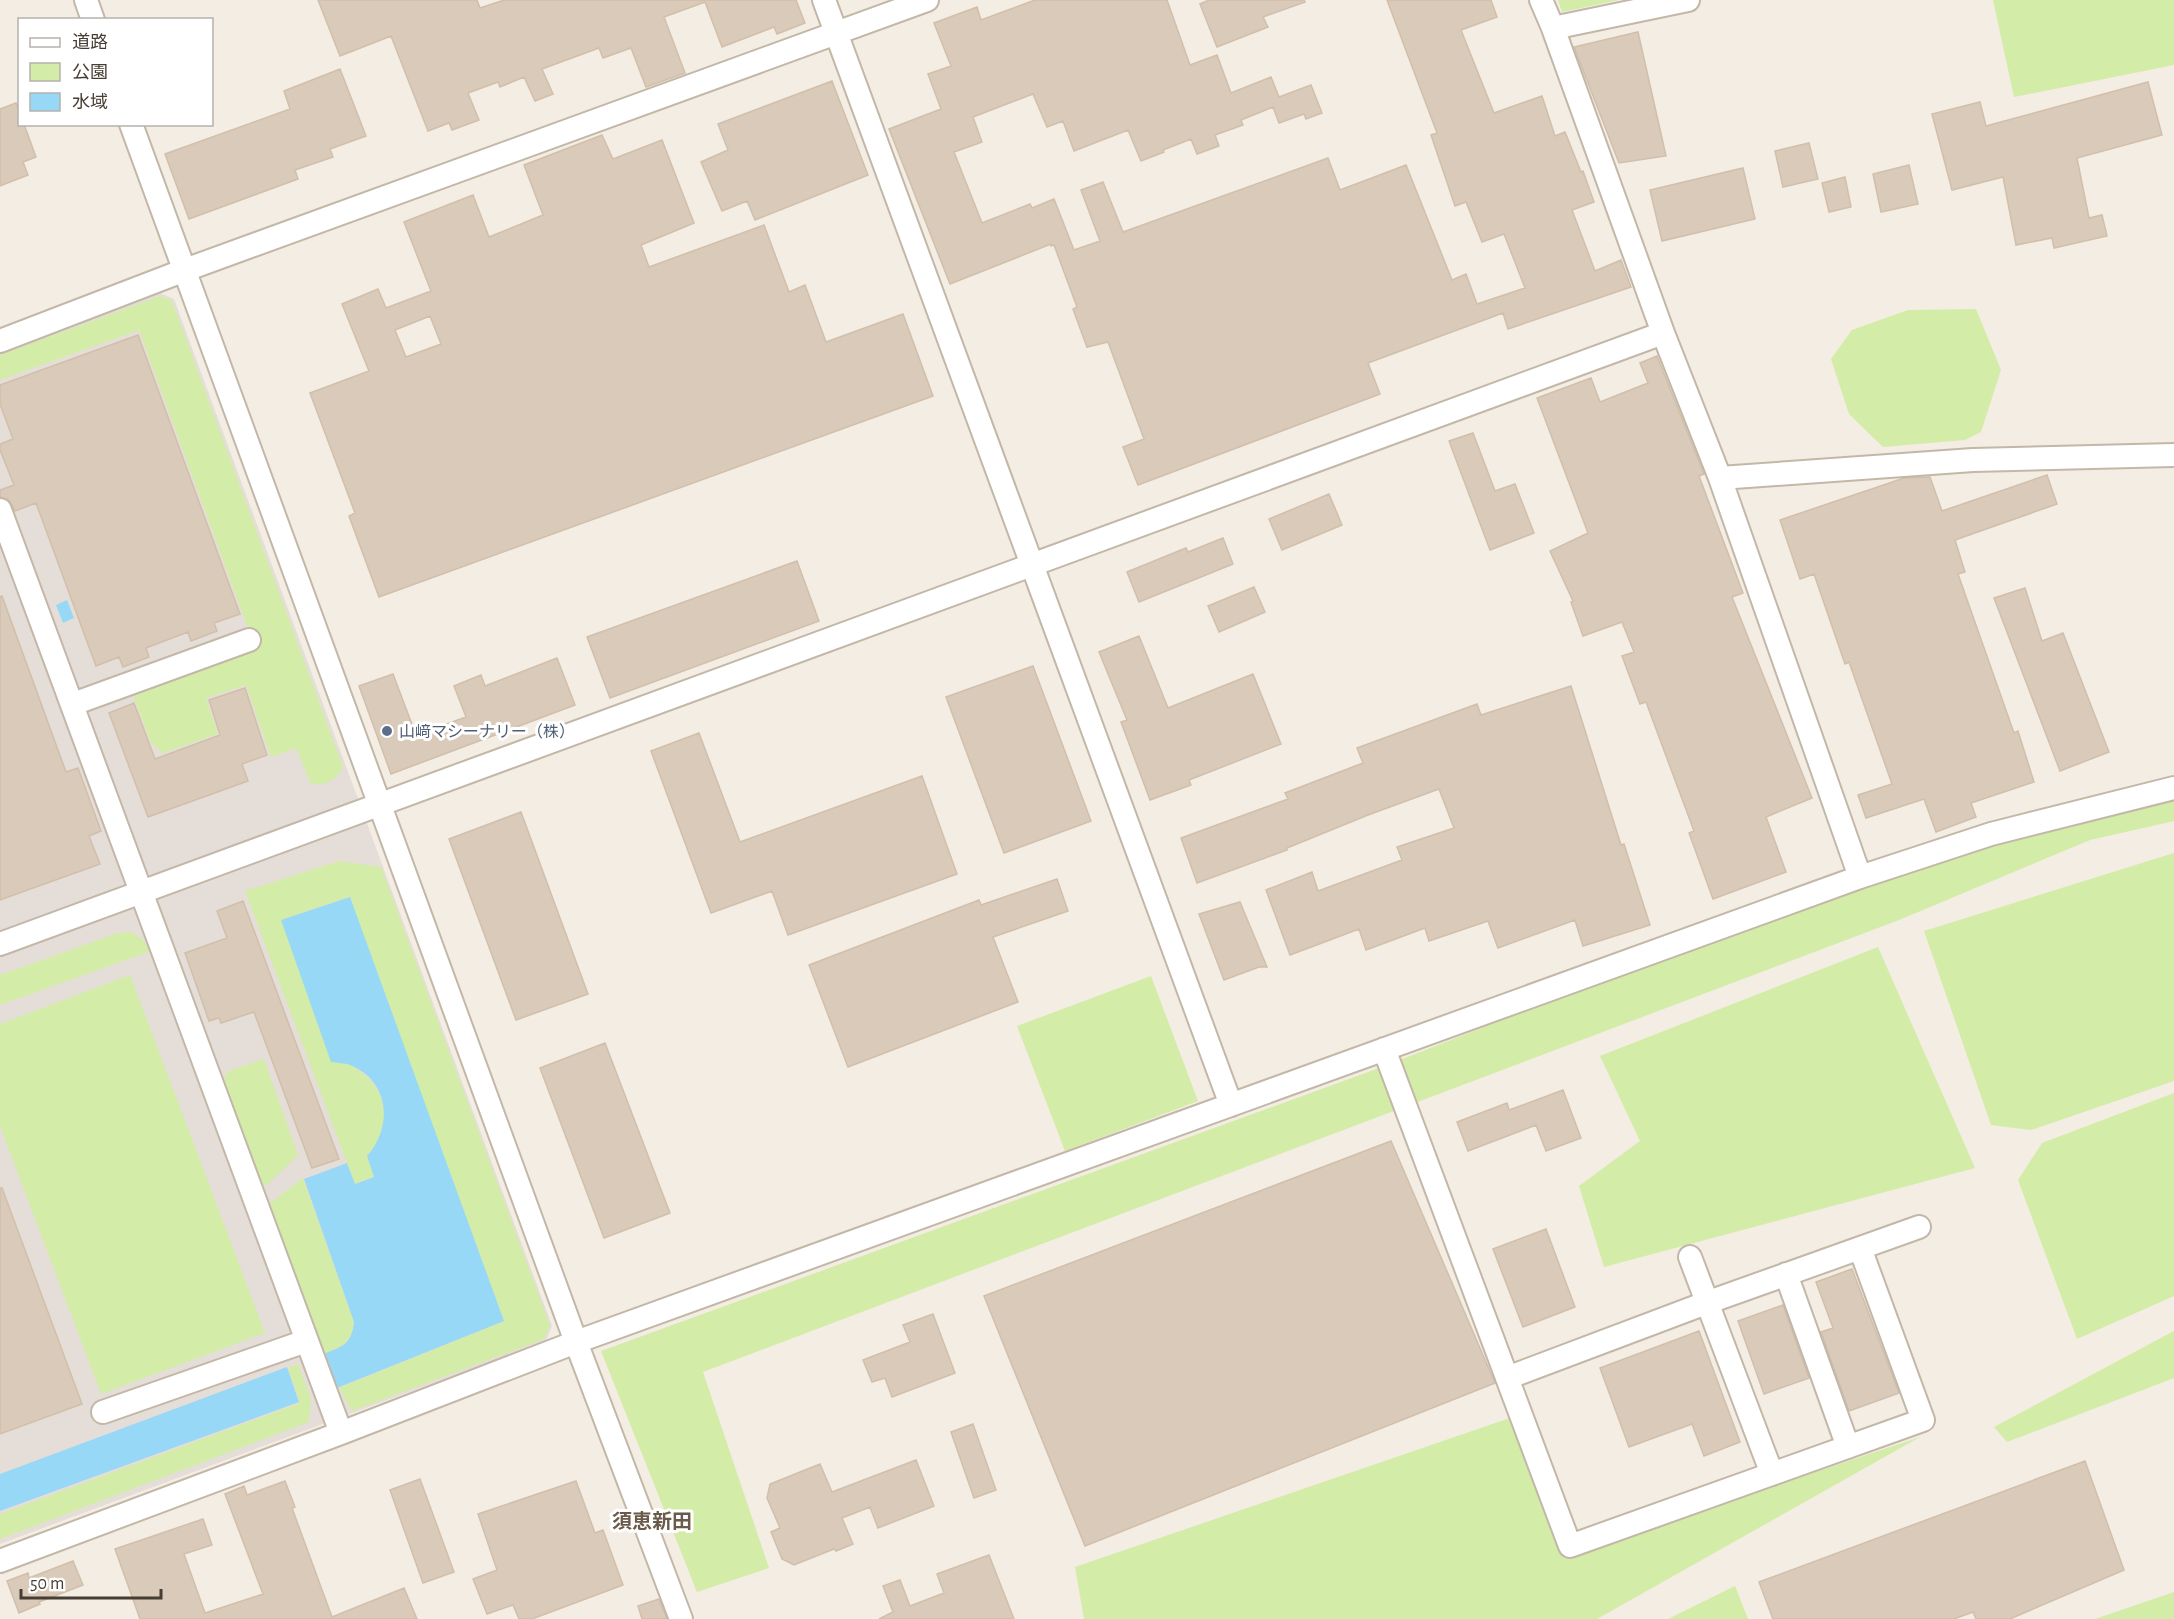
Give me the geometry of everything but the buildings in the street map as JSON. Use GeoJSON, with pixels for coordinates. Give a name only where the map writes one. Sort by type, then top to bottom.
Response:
{"type":"FeatureCollection","features":[{"type":"Feature","properties":{"kind":"street"},"geometry":{"type":"LineString","coordinates":[[86,0],[92,18]]}},
{"type":"Feature","properties":{"kind":"street"},"geometry":{"type":"LineString","coordinates":[[824,0],[1231,1105]]}},
{"type":"Feature","properties":{"kind":"street"},"geometry":{"type":"LineString","coordinates":[[0,341],[185,270],[927,0]]}},
{"type":"Feature","properties":{"kind":"street"},"geometry":{"type":"LineString","coordinates":[[1541,0],[1663,333],[1720,478],[1860,877]]}},
{"type":"Feature","properties":{"kind":"street"},"geometry":{"type":"LineString","coordinates":[[1553,28],[1688,0]]}},
{"type":"Feature","properties":{"kind":"street"},"geometry":{"type":"LineString","coordinates":[[132,126],[576,1342],[681,1619]]}},
{"type":"Feature","properties":{"kind":"street"},"geometry":{"type":"LineString","coordinates":[[0,944],[1663,333]]}},
{"type":"Feature","properties":{"kind":"street"},"geometry":{"type":"LineString","coordinates":[[1720,478],[1973,460],[2174,455]]}},
{"type":"Feature","properties":{"kind":"street"},"geometry":{"type":"LineString","coordinates":[[0,510],[342,1433]]}},
{"type":"Feature","properties":{"kind":"street"},"geometry":{"type":"LineString","coordinates":[[73,704],[249,640]]}},
{"type":"Feature","properties":{"kind":"street"},"geometry":{"type":"LineString","coordinates":[[0,1562],[576,1342],[1860,877],[1991,834],[2174,788]]}},
{"type":"Feature","properties":{"kind":"street"},"geometry":{"type":"LineString","coordinates":[[1384,1049],[1570,1546],[1923,1420],[1860,1248]]}},
{"type":"Feature","properties":{"kind":"street"},"geometry":{"type":"LineString","coordinates":[[1507,1378],[1706,1303],[1919,1227]]}},
{"type":"Feature","properties":{"kind":"street"},"geometry":{"type":"LineString","coordinates":[[1690,1257],[1772,1474]]}},
{"type":"Feature","properties":{"kind":"street"},"geometry":{"type":"LineString","coordinates":[[1786,1274],[1848,1447]]}},
{"type":"Feature","properties":{"kind":"street"},"geometry":{"type":"LineString","coordinates":[[104,1412],[309,1349]]}},
{"type":"Feature","properties":{"kind":"shaded area"},"geometry":{"type":"Polygon","coordinates":[[[160,293],[174,299],[552,1326],[546,1341],[0,1544],[0,352],[160,293]]]}},
{"type":"Feature","properties":{"kind":"green space"},"geometry":{"type":"Polygon","coordinates":[[[1558,0],[1619,0],[1562,12],[1558,0]]]}},
{"type":"Feature","properties":{"kind":"green space"},"geometry":{"type":"Polygon","coordinates":[[[1993,0],[2174,0],[2174,65],[2014,97],[1993,0]]]}},
{"type":"Feature","properties":{"kind":"green space"},"geometry":{"type":"Polygon","coordinates":[[[160,296],[172,301],[343,767],[334,779],[326,783],[311,784],[296,748],[271,757],[246,685],[206,698],[218,734],[163,753],[151,743],[133,695],[256,650],[139,330],[0,380],[0,355],[160,296]]]}},
{"type":"Feature","properties":{"kind":"green space"},"geometry":{"type":"Polygon","coordinates":[[[1976,309],[2001,370],[1981,432],[1965,440],[1883,447],[1849,414],[1831,359],[1852,330],[1908,310],[1976,309]]]}},
{"type":"Feature","properties":{"kind":"green space"},"geometry":{"type":"Polygon","coordinates":[[[2174,794],[2174,821],[2090,840],[1899,920],[703,1372],[769,1568],[697,1592],[601,1351],[1382,1067],[1903,863],[2174,794]]]}},
{"type":"Feature","properties":{"kind":"green space"},"geometry":{"type":"Polygon","coordinates":[[[2174,853],[2174,1081],[2031,1130],[1991,1125],[1924,931],[2174,853]]]}},
{"type":"Feature","properties":{"kind":"green space"},"geometry":{"type":"Polygon","coordinates":[[[339,861],[381,867],[550,1326],[544,1339],[352,1411],[339,1388],[504,1321],[349,897],[281,920],[349,1064],[372,1082],[384,1105],[385,1117],[382,1130],[367,1156],[375,1176],[355,1184],[245,891],[339,861]]]}},
{"type":"Feature","properties":{"kind":"green space"},"geometry":{"type":"Polygon","coordinates":[[[131,932],[143,940],[151,951],[0,1005],[0,975],[118,933],[131,932]]]}},
{"type":"Feature","properties":{"kind":"green space"},"geometry":{"type":"Polygon","coordinates":[[[1878,947],[1975,1168],[1604,1267],[1579,1186],[1640,1141],[1600,1056],[1878,947]]]}},
{"type":"Feature","properties":{"kind":"green space"},"geometry":{"type":"Polygon","coordinates":[[[130,975],[265,1333],[101,1394],[0,1126],[0,1024],[130,975]]]}},
{"type":"Feature","properties":{"kind":"green space"},"geometry":{"type":"Polygon","coordinates":[[[1151,976],[1198,1101],[1065,1151],[1017,1026],[1151,976]]]}},
{"type":"Feature","properties":{"kind":"green space"},"geometry":{"type":"Polygon","coordinates":[[[264,1059],[298,1155],[267,1185],[261,1183],[225,1083],[225,1075],[231,1070],[264,1059]]]}},
{"type":"Feature","properties":{"kind":"green space"},"geometry":{"type":"Polygon","coordinates":[[[2174,1093],[2174,1296],[2077,1339],[2018,1180],[2042,1143],[2174,1093]]]}},
{"type":"Feature","properties":{"kind":"green space"},"geometry":{"type":"Polygon","coordinates":[[[303,1178],[354,1322],[351,1335],[345,1344],[323,1354],[268,1205],[303,1178]]]}},
{"type":"Feature","properties":{"kind":"green space"},"geometry":{"type":"Polygon","coordinates":[[[2174,1331],[2174,1378],[2007,1442],[1994,1427],[2174,1331]]]}},
{"type":"Feature","properties":{"kind":"green space"},"geometry":{"type":"Polygon","coordinates":[[[298,1364],[311,1399],[309,1422],[0,1539],[0,1514],[300,1403],[288,1368],[298,1364]]]}},
{"type":"Feature","properties":{"kind":"green space"},"geometry":{"type":"Polygon","coordinates":[[[1510,1418],[1565,1556],[1920,1437],[1597,1619],[1084,1619],[1075,1567],[1510,1418]]]}},
{"type":"Feature","properties":{"kind":"green space"},"geometry":{"type":"Polygon","coordinates":[[[1735,1586],[1748,1619],[1668,1619],[1735,1586]]]}},
{"type":"Feature","properties":{"kind":"green space"},"geometry":{"type":"Polygon","coordinates":[[[2174,1592],[2174,1619],[2095,1619],[2174,1592]]]}},
{"type":"Feature","properties":{"kind":"water"},"geometry":{"type":"Polygon","coordinates":[[[67,600],[74,618],[63,623],[56,605],[67,600]]]}},
{"type":"Feature","properties":{"kind":"water"},"geometry":{"type":"Polygon","coordinates":[[[350,897],[504,1321],[337,1388],[323,1354],[345,1344],[351,1335],[354,1322],[304,1179],[347,1163],[355,1184],[374,1177],[367,1156],[381,1132],[384,1119],[383,1106],[380,1093],[363,1072],[348,1064],[331,1062],[281,920],[350,897]]]}},
{"type":"Feature","properties":{"kind":"water"},"geometry":{"type":"Polygon","coordinates":[[[287,1367],[299,1402],[0,1511],[0,1474],[287,1367]]]}},
{"type":"Feature","properties":{"kind":"place","name":"山﨑マシーナリー（株）"},"geometry":{"type":"Point","coordinates":[387,731]}},
{"type":"Feature","properties":{"kind":"district","name":"須恵新田"},"geometry":{"type":"Point","coordinates":[652,1521]}}]}
